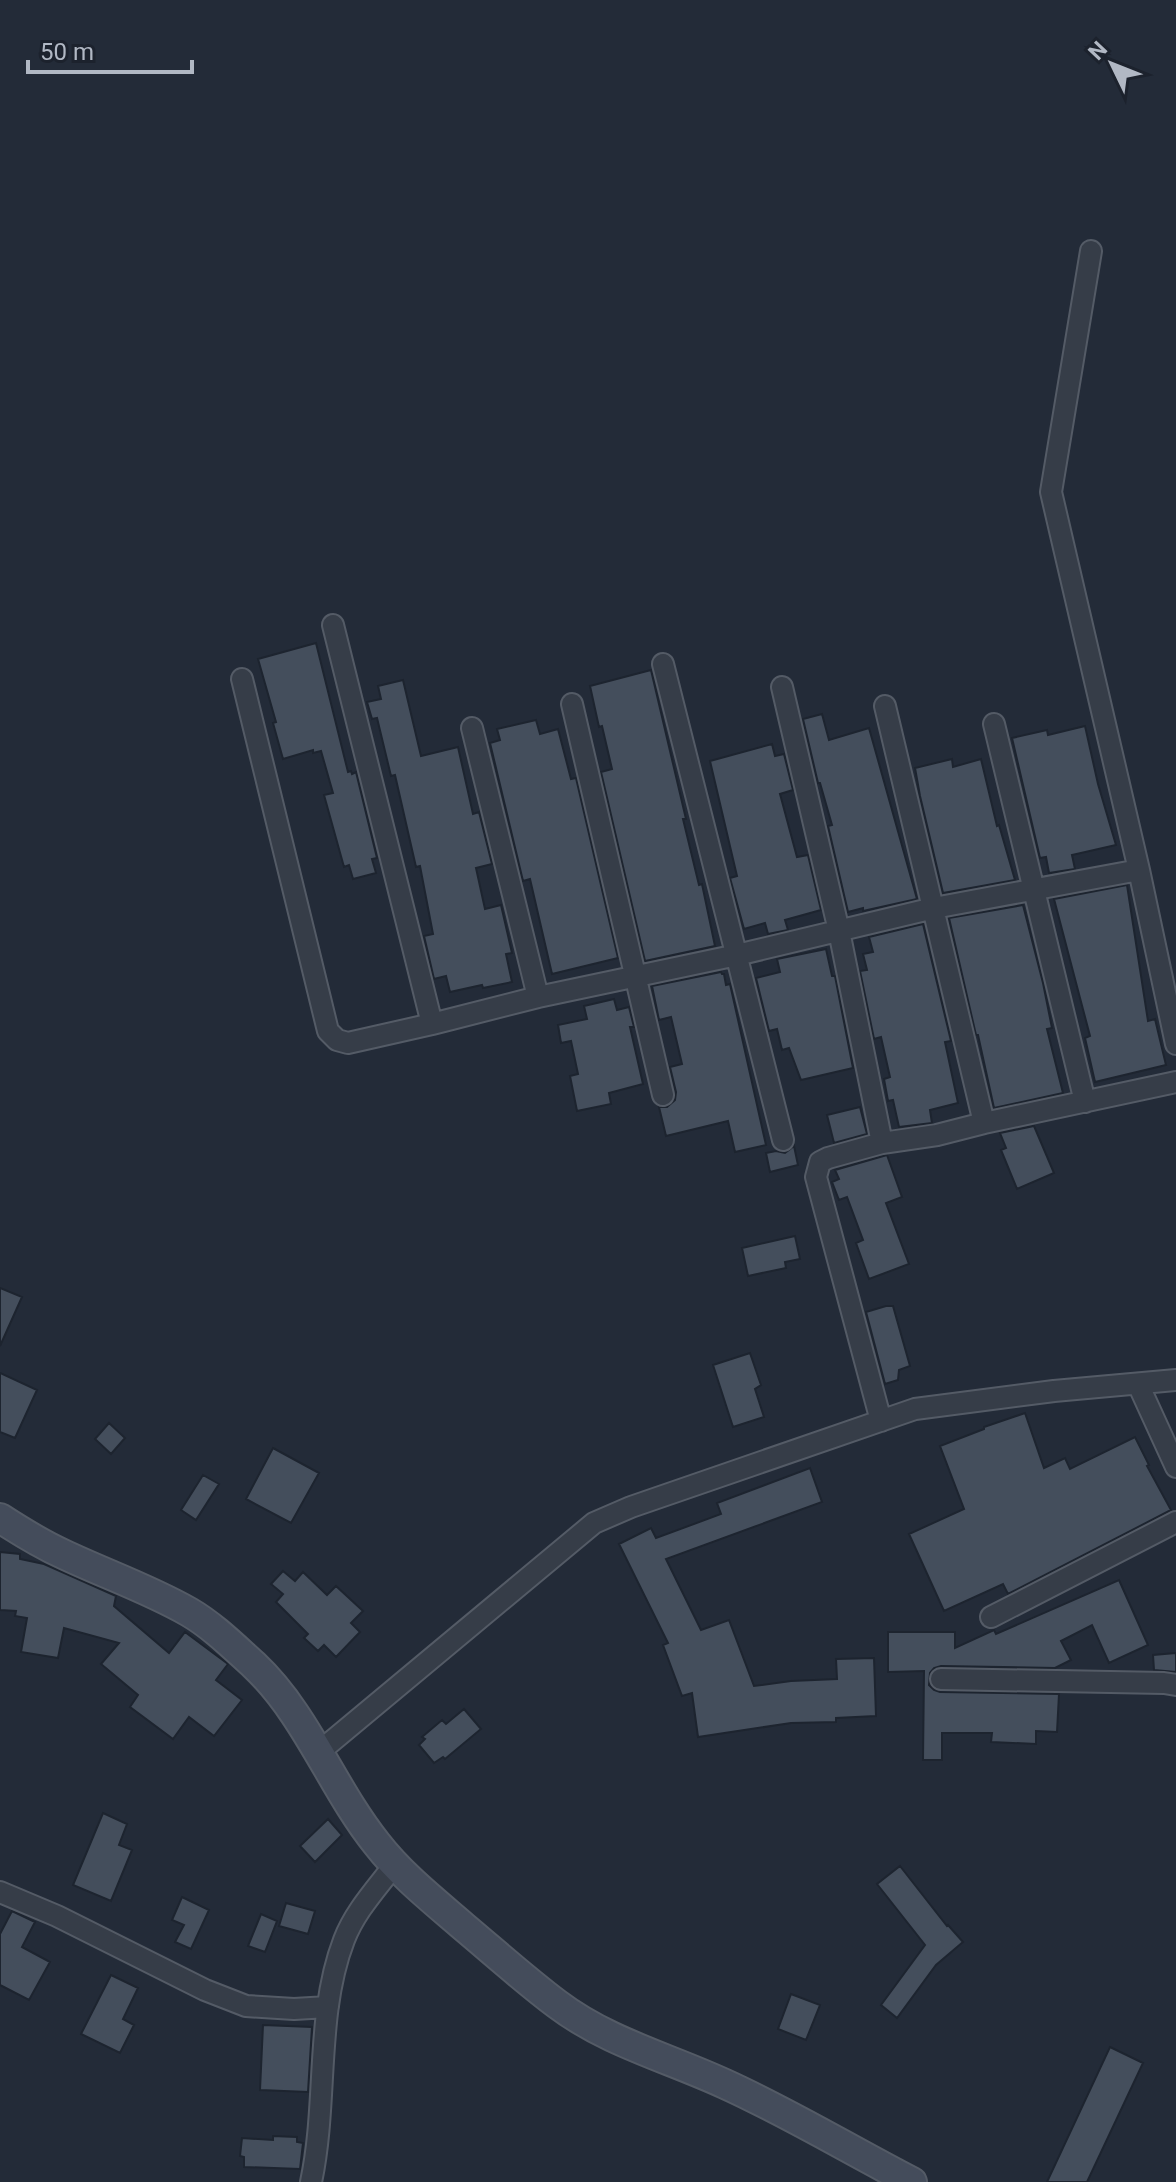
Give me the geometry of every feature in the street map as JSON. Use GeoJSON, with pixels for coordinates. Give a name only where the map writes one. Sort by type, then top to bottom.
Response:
{"type":"FeatureCollection","features":[{"type":"Feature","properties":{"kind":"street"},"geometry":{"type":"LineString","coordinates":[[1091,251],[1051,492],[1176,1044]]}},
{"type":"Feature","properties":{"kind":"street"},"geometry":{"type":"LineString","coordinates":[[333,625],[432,1024]]}},
{"type":"Feature","properties":{"kind":"street"},"geometry":{"type":"LineString","coordinates":[[663,664],[783,1140]]}},
{"type":"Feature","properties":{"kind":"street"},"geometry":{"type":"LineString","coordinates":[[242,679],[328,1031],[337,1040],[348,1043],[934,908],[1139,870]]}},
{"type":"Feature","properties":{"kind":"street"},"geometry":{"type":"LineString","coordinates":[[782,687],[839,931],[882,1143]]}},
{"type":"Feature","properties":{"kind":"street"},"geometry":{"type":"LineString","coordinates":[[572,704],[663,1095]]}},
{"type":"Feature","properties":{"kind":"street"},"geometry":{"type":"LineString","coordinates":[[885,706],[984,1123]]}},
{"type":"Feature","properties":{"kind":"street"},"geometry":{"type":"LineString","coordinates":[[994,724],[1085,1102]]}},
{"type":"Feature","properties":{"kind":"street"},"geometry":{"type":"LineString","coordinates":[[472,728],[538,997]]}},
{"type":"Feature","properties":{"kind":"street"},"geometry":{"type":"LineString","coordinates":[[881,1421],[816,1177],[817,1168],[824,1159],[882,1143],[937,1135],[1176,1082]]}},
{"type":"Feature","properties":{"kind":"street"},"geometry":{"type":"LineString","coordinates":[[319,1752],[594,1523],[631,1507],[915,1409],[1054,1391],[1176,1380]]}},
{"type":"Feature","properties":{"kind":"street"},"geometry":{"type":"LineString","coordinates":[[1138,1384],[1176,1467]]}},
{"type":"Feature","properties":{"kind":"street"},"geometry":{"type":"LineString","coordinates":[[0,1518],[59,1552],[191,1613],[257,1668],[277,1691],[319,1752],[377,1845],[441,1907],[577,2019],[608,2036],[726,2085],[912,2182]]}},
{"type":"Feature","properties":{"kind":"street"},"geometry":{"type":"LineString","coordinates":[[991,1617],[1176,1522]]}},
{"type":"Feature","properties":{"kind":"street"},"geometry":{"type":"LineString","coordinates":[[941,1679],[1176,1685]]}},
{"type":"Feature","properties":{"kind":"street"},"geometry":{"type":"LineString","coordinates":[[311,2182],[319,2134],[328,2007],[344,1940],[357,1913],[395,1864]]}},
{"type":"Feature","properties":{"kind":"street"},"geometry":{"type":"LineString","coordinates":[[0,1892],[57,1916],[205,1990],[246,2006],[294,2009],[328,2007]]}},
{"type":"Feature","properties":{"kind":"building"},"geometry":{"type":"Polygon","coordinates":[[[316,643],[348,772],[356,772],[377,858],[372,859],[376,873],[353,879],[349,865],[344,867],[324,795],[333,793],[321,751],[313,753],[313,750],[283,759],[258,659],[316,643]]]}},
{"type":"Feature","properties":{"kind":"building"},"geometry":{"type":"Polygon","coordinates":[[[651,670],[686,819],[683,819],[699,885],[702,884],[715,946],[645,961],[601,772],[612,769],[590,686],[651,670]]]}},
{"type":"Feature","properties":{"kind":"building"},"geometry":{"type":"Polygon","coordinates":[[[403,680],[421,756],[458,747],[473,814],[479,812],[492,864],[476,868],[485,909],[501,905],[512,953],[506,954],[512,982],[450,992],[446,976],[434,979],[424,936],[433,934],[420,866],[416,867],[395,775],[391,776],[377,718],[372,719],[367,702],[381,699],[378,686],[403,680]]]}},
{"type":"Feature","properties":{"kind":"building"},"geometry":{"type":"Polygon","coordinates":[[[822,714],[829,740],[869,728],[917,899],[848,912],[828,826],[832,825],[818,783],[803,719],[822,714]]]}},
{"type":"Feature","properties":{"kind":"building"},"geometry":{"type":"Polygon","coordinates":[[[536,720],[540,734],[558,729],[571,779],[576,778],[618,958],[552,974],[530,879],[523,881],[490,743],[500,740],[497,729],[536,720]]]}},
{"type":"Feature","properties":{"kind":"building"},"geometry":{"type":"Polygon","coordinates":[[[1085,726],[1116,845],[1072,855],[1075,869],[1049,873],[1046,857],[1040,858],[1012,738],[1047,730],[1048,735],[1085,726]]]}},
{"type":"Feature","properties":{"kind":"building"},"geometry":{"type":"Polygon","coordinates":[[[772,744],[775,756],[784,754],[793,790],[780,794],[797,857],[808,855],[821,910],[785,920],[788,930],[768,934],[765,923],[744,929],[730,878],[737,876],[710,761],[772,744]]]}},
{"type":"Feature","properties":{"kind":"building"},"geometry":{"type":"Polygon","coordinates":[[[952,759],[953,767],[981,759],[997,826],[1015,880],[943,893],[915,768],[952,759]]]}},
{"type":"Feature","properties":{"kind":"building"},"geometry":{"type":"Polygon","coordinates":[[[1127,885],[1148,1021],[1155,1019],[1166,1065],[1095,1082],[1085,1038],[1090,1036],[1054,899],[1127,885]]]}},
{"type":"Feature","properties":{"kind":"building"},"geometry":{"type":"Polygon","coordinates":[[[1023,905],[1043,983],[1052,1028],[1047,1029],[1063,1093],[994,1108],[949,918],[1023,905]]]}},
{"type":"Feature","properties":{"kind":"building"},"geometry":{"type":"Polygon","coordinates":[[[923,924],[951,1041],[945,1042],[958,1103],[930,1110],[932,1123],[899,1127],[893,1100],[888,1101],[884,1079],[890,1077],[881,1037],[874,1039],[860,971],[867,970],[863,954],[873,952],[869,937],[923,924]]]}},
{"type":"Feature","properties":{"kind":"building"},"geometry":{"type":"Polygon","coordinates":[[[826,949],[832,976],[835,976],[853,1068],[801,1080],[789,1048],[782,1050],[777,1029],[769,1031],[756,978],[780,972],[777,959],[826,949]]]}},
{"type":"Feature","properties":{"kind":"building"},"geometry":{"type":"Polygon","coordinates":[[[721,972],[726,985],[730,984],[766,1145],[735,1152],[728,1121],[666,1136],[659,1107],[667,1107],[675,1100],[670,1067],[682,1064],[671,1017],[659,1020],[652,986],[721,972]]]}},
{"type":"Feature","properties":{"kind":"building"},"geometry":{"type":"Polygon","coordinates":[[[614,999],[617,1010],[629,1007],[634,1027],[630,1027],[643,1084],[609,1093],[611,1104],[577,1111],[570,1076],[578,1074],[571,1041],[561,1043],[558,1025],[587,1019],[584,1006],[614,999]]]}},
{"type":"Feature","properties":{"kind":"building"},"geometry":{"type":"Polygon","coordinates":[[[860,1107],[867,1134],[834,1143],[827,1115],[860,1107]]]}},
{"type":"Feature","properties":{"kind":"building"},"geometry":{"type":"Polygon","coordinates":[[[1034,1126],[1054,1173],[1017,1189],[1001,1150],[1006,1148],[1000,1133],[1034,1126]]]}},
{"type":"Feature","properties":{"kind":"building"},"geometry":{"type":"Polygon","coordinates":[[[794,1146],[798,1165],[770,1172],[766,1153],[785,1153],[794,1146]]]}},
{"type":"Feature","properties":{"kind":"building"},"geometry":{"type":"Polygon","coordinates":[[[887,1155],[902,1197],[886,1203],[909,1264],[869,1279],[856,1243],[863,1240],[847,1197],[839,1200],[832,1182],[839,1179],[835,1170],[887,1155]]]}},
{"type":"Feature","properties":{"kind":"building"},"geometry":{"type":"Polygon","coordinates":[[[795,1236],[800,1259],[785,1262],[786,1268],[748,1276],[742,1248],[795,1236]]]}},
{"type":"Feature","properties":{"kind":"building"},"geometry":{"type":"Polygon","coordinates":[[[0,1288],[22,1297],[0,1346],[0,1288]]]}},
{"type":"Feature","properties":{"kind":"building"},"geometry":{"type":"Polygon","coordinates":[[[893,1306],[910,1366],[899,1370],[898,1380],[885,1384],[866,1312],[893,1306]]]}},
{"type":"Feature","properties":{"kind":"building"},"geometry":{"type":"Polygon","coordinates":[[[750,1353],[761,1385],[755,1389],[764,1417],[733,1427],[713,1365],[750,1353]]]}},
{"type":"Feature","properties":{"kind":"building"},"geometry":{"type":"Polygon","coordinates":[[[0,1373],[37,1390],[15,1438],[0,1432],[0,1373]]]}},
{"type":"Feature","properties":{"kind":"building"},"geometry":{"type":"Polygon","coordinates":[[[1025,1413],[1044,1468],[1065,1458],[1070,1469],[1135,1437],[1171,1510],[1008,1594],[1003,1584],[944,1611],[909,1534],[964,1509],[940,1446],[1025,1413]]]}},
{"type":"Feature","properties":{"kind":"building"},"geometry":{"type":"Polygon","coordinates":[[[109,1423],[125,1438],[111,1454],[95,1439],[109,1423]]]}},
{"type":"Feature","properties":{"kind":"building"},"geometry":{"type":"Polygon","coordinates":[[[273,1448],[319,1473],[291,1523],[246,1499],[273,1448]]]}},
{"type":"Feature","properties":{"kind":"building"},"geometry":{"type":"Polygon","coordinates":[[[810,1468],[822,1502],[666,1559],[701,1630],[729,1620],[754,1686],[837,1679],[836,1659],[874,1658],[876,1716],[836,1718],[836,1722],[791,1723],[698,1737],[692,1693],[682,1696],[663,1645],[668,1643],[619,1544],[651,1528],[656,1538],[721,1514],[717,1503],[810,1468]]]}},
{"type":"Feature","properties":{"kind":"building"},"geometry":{"type":"Polygon","coordinates":[[[203,1475],[219,1484],[196,1520],[181,1510],[203,1475]]]}},
{"type":"Feature","properties":{"kind":"building"},"geometry":{"type":"Polygon","coordinates":[[[0,1552],[20,1554],[20,1559],[44,1564],[116,1596],[114,1606],[169,1653],[185,1632],[228,1664],[216,1680],[242,1700],[214,1736],[189,1717],[173,1739],[130,1707],[138,1695],[101,1664],[119,1643],[64,1628],[58,1658],[21,1652],[27,1618],[15,1616],[16,1611],[0,1610],[0,1552]]]}},
{"type":"Feature","properties":{"kind":"building"},"geometry":{"type":"Polygon","coordinates":[[[283,1571],[295,1581],[303,1572],[327,1595],[336,1586],[363,1611],[351,1623],[360,1632],[336,1657],[324,1645],[318,1651],[304,1638],[308,1634],[276,1602],[283,1594],[271,1584],[283,1571]]]}},
{"type":"Feature","properties":{"kind":"building"},"geometry":{"type":"Polygon","coordinates":[[[1119,1580],[1148,1645],[1109,1663],[1092,1625],[1061,1641],[1071,1660],[1055,1668],[941,1666],[930,1673],[929,1685],[940,1692],[1059,1694],[1057,1732],[1036,1731],[1036,1744],[991,1742],[992,1733],[942,1733],[942,1760],[923,1760],[924,1671],[888,1672],[888,1632],[955,1632],[955,1648],[994,1630],[996,1634],[1119,1580]]]}},
{"type":"Feature","properties":{"kind":"building"},"geometry":{"type":"Polygon","coordinates":[[[1176,1653],[1176,1672],[1154,1670],[1153,1655],[1176,1653]]]}},
{"type":"Feature","properties":{"kind":"building"},"geometry":{"type":"Polygon","coordinates":[[[464,1709],[481,1729],[445,1759],[443,1757],[434,1763],[419,1745],[425,1739],[422,1737],[442,1720],[446,1724],[464,1709]]]}},
{"type":"Feature","properties":{"kind":"building"},"geometry":{"type":"Polygon","coordinates":[[[103,1813],[127,1824],[119,1845],[132,1850],[111,1901],[73,1885],[103,1813]]]}},
{"type":"Feature","properties":{"kind":"building"},"geometry":{"type":"Polygon","coordinates":[[[328,1819],[342,1835],[315,1862],[300,1846],[328,1819]]]}},
{"type":"Feature","properties":{"kind":"building"},"geometry":{"type":"Polygon","coordinates":[[[900,1866],[963,1942],[936,1965],[897,2018],[881,2005],[925,1945],[877,1884],[900,1866]]]}},
{"type":"Feature","properties":{"kind":"building"},"geometry":{"type":"Polygon","coordinates":[[[182,1897],[209,1910],[191,1949],[175,1942],[184,1925],[172,1920],[182,1897]]]}},
{"type":"Feature","properties":{"kind":"building"},"geometry":{"type":"Polygon","coordinates":[[[286,1903],[315,1911],[308,1934],[279,1926],[286,1903]]]}},
{"type":"Feature","properties":{"kind":"building"},"geometry":{"type":"Polygon","coordinates":[[[12,1911],[35,1922],[22,1947],[50,1962],[29,2000],[0,1985],[0,1934],[12,1911]]]}},
{"type":"Feature","properties":{"kind":"building"},"geometry":{"type":"Polygon","coordinates":[[[261,1914],[277,1921],[265,1952],[248,1946],[261,1914]]]}},
{"type":"Feature","properties":{"kind":"building"},"geometry":{"type":"Polygon","coordinates":[[[111,1975],[138,1988],[123,2019],[134,2025],[120,2053],[81,2034],[111,1975]]]}},
{"type":"Feature","properties":{"kind":"building"},"geometry":{"type":"Polygon","coordinates":[[[791,1994],[820,2005],[806,2040],[778,2029],[791,1994]]]}},
{"type":"Feature","properties":{"kind":"building"},"geometry":{"type":"Polygon","coordinates":[[[263,2025],[312,2027],[308,2092],[260,2090],[263,2025]]]}},
{"type":"Feature","properties":{"kind":"building"},"geometry":{"type":"Polygon","coordinates":[[[1110,2047],[1143,2063],[1087,2182],[1047,2182],[1110,2047]]]}},
{"type":"Feature","properties":{"kind":"building"},"geometry":{"type":"Polygon","coordinates":[[[273,2136],[297,2137],[297,2142],[303,2143],[300,2169],[244,2167],[244,2157],[240,2156],[242,2138],[273,2140],[273,2136]]]}}]}
